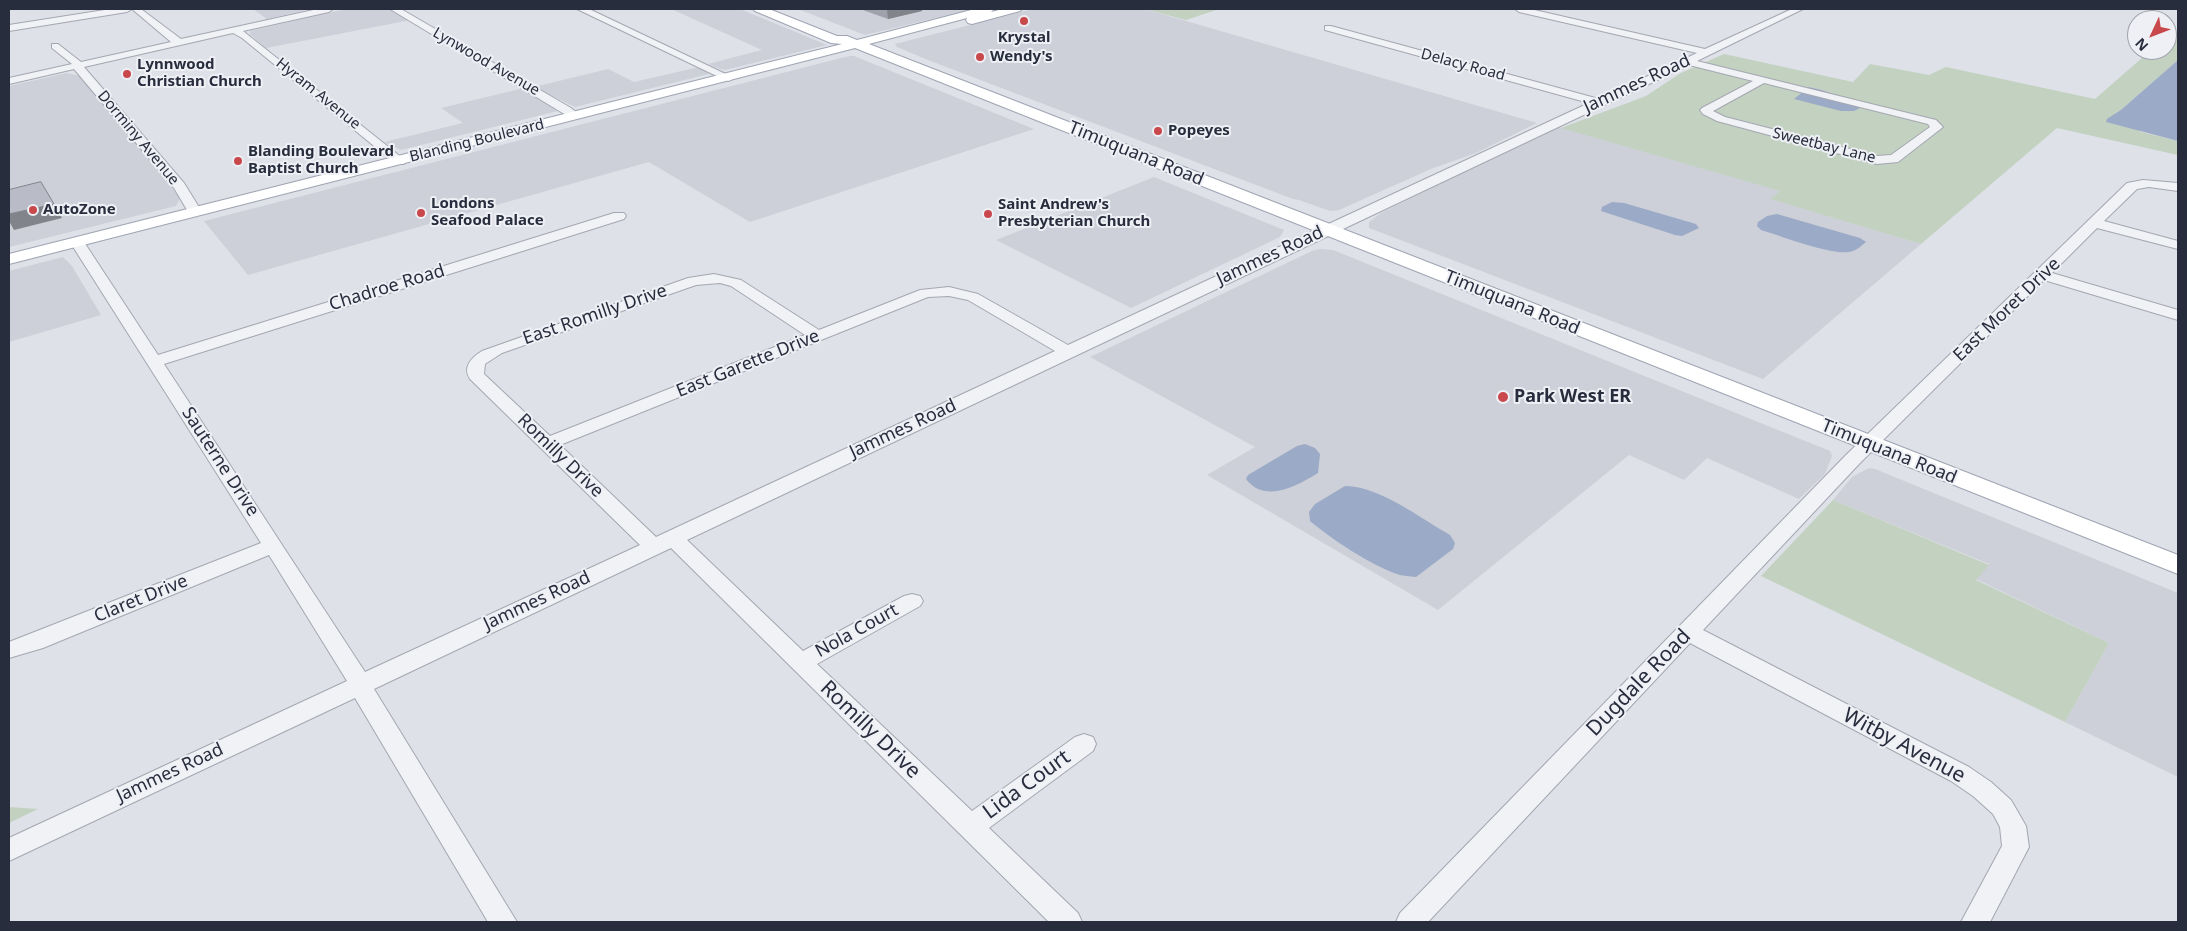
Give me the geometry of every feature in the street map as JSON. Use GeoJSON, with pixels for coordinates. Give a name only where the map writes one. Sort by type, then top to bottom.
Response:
{"type":"FeatureCollection","features":[{"type":"Feature","properties":{"kind":"main road","name":"Timuquana Road"},"geometry":{"type":"LineString","coordinates":[[759,9],[835,40],[852,42],[2178,565]]}},
{"type":"Feature","properties":{"kind":"main road","name":"Timuquana Road"},"geometry":{"type":"LineString","coordinates":[[779,9],[850,37],[852,42]]}},
{"type":"Feature","properties":{"kind":"main road","name":"Blanding Boulevard"},"geometry":{"type":"LineString","coordinates":[[9,259],[728,78],[852,42],[988,9]]}},
{"type":"Feature","properties":{"kind":"main road","name":"Blanding Boulevard"},"geometry":{"type":"LineString","coordinates":[[852,42],[910,36],[1016,9]]}},
{"type":"Feature","properties":{"kind":"street"},"geometry":{"type":"LineString","coordinates":[[9,28],[127,9]]}},
{"type":"Feature","properties":{"kind":"street"},"geometry":{"type":"LineString","coordinates":[[136,9],[179,43]]}},
{"type":"Feature","properties":{"kind":"street"},"geometry":{"type":"LineString","coordinates":[[9,81],[329,9]]}},
{"type":"Feature","properties":{"kind":"street","name":"Lynwood Avenue"},"geometry":{"type":"LineString","coordinates":[[395,9],[575,116]]}},
{"type":"Feature","properties":{"kind":"street"},"geometry":{"type":"LineString","coordinates":[[582,9],[728,78]]}},
{"type":"Feature","properties":{"kind":"street"},"geometry":{"type":"LineString","coordinates":[[1519,9],[1705,52]]}},
{"type":"Feature","properties":{"kind":"street"},"geometry":{"type":"LineString","coordinates":[[1549,16],[1568,9]]}},
{"type":"Feature","properties":{"kind":"street","name":"Jammes Road"},"geometry":{"type":"LineString","coordinates":[[9,850],[1798,9]]}},
{"type":"Feature","properties":{"kind":"street","name":"Delacy Road"},"geometry":{"type":"LineString","coordinates":[[1345,22],[1323,28],[1598,102]]}},
{"type":"Feature","properties":{"kind":"street","name":"Hyram Avenue"},"geometry":{"type":"LineString","coordinates":[[234,30],[245,36],[400,160]]}},
{"type":"Feature","properties":{"kind":"street"},"geometry":{"type":"LineString","coordinates":[[55,46],[78,63],[78,67]]}},
{"type":"Feature","properties":{"kind":"street","name":"Sweetbay Lane"},"geometry":{"type":"LineString","coordinates":[[1686,61],[1932,122],[1937,126],[1894,159],[1884,160],[1868,158],[1730,122],[1707,112],[1706,110],[1762,80]]}},
{"type":"Feature","properties":{"kind":"street","name":"Dorminy Avenue"},"geometry":{"type":"LineString","coordinates":[[78,67],[179,186],[195,212]]}},
{"type":"Feature","properties":{"kind":"street","name":"East Moret Drive"},"geometry":{"type":"LineString","coordinates":[[1869,444],[2132,186],[2148,184],[2178,188]]}},
{"type":"Feature","properties":{"kind":"street","name":"Chadroe Road"},"geometry":{"type":"LineString","coordinates":[[155,361],[619,216]]}},
{"type":"Feature","properties":{"kind":"street"},"geometry":{"type":"LineString","coordinates":[[2096,223],[2178,245]]}},
{"type":"Feature","properties":{"kind":"street","name":"Sauterne Drive"},"geometry":{"type":"LineString","coordinates":[[77,242],[352,668],[503,922]]}},
{"type":"Feature","properties":{"kind":"street"},"geometry":{"type":"LineString","coordinates":[[2043,275],[2178,315]]}},
{"type":"Feature","properties":{"kind":"street","name":"East Romilly Drive"},"geometry":{"type":"LineString","coordinates":[[476,363],[483,357],[505,347],[693,281],[717,278],[736,283],[817,336]]}},
{"type":"Feature","properties":{"kind":"street","name":"East Garette Drive"},"geometry":{"type":"LineString","coordinates":[[547,444],[925,293],[951,290],[973,297],[1068,352]]}},
{"type":"Feature","properties":{"kind":"street","name":"Romilly Drive"},"geometry":{"type":"LineString","coordinates":[[476,363],[474,369],[476,375],[547,444],[801,662],[1068,922]]}},
{"type":"Feature","properties":{"kind":"street","name":"Dugdale Road"},"geometry":{"type":"LineString","coordinates":[[1410,922],[1869,444]]}},
{"type":"Feature","properties":{"kind":"street","name":"Claret Drive"},"geometry":{"type":"LineString","coordinates":[[9,650],[35,642],[273,546]]}},
{"type":"Feature","properties":{"kind":"street","name":"Nola Court"},"geometry":{"type":"LineString","coordinates":[[801,662],[912,600]]}},
{"type":"Feature","properties":{"kind":"street","name":"Witby Avenue"},"geometry":{"type":"LineString","coordinates":[[1688,632],[1960,774],[2002,806],[2013,826],[2016,847],[1976,922]]}},
{"type":"Feature","properties":{"kind":"street","name":"Lida Court"},"geometry":{"type":"LineString","coordinates":[[970,826],[1084,744]]}},
{"type":"Feature","properties":{"kind":"shaded area"},"geometry":{"type":"Polygon","coordinates":[[[253,9],[310,9],[267,19],[253,9]]]}},
{"type":"Feature","properties":{"kind":"shaded area"},"geometry":{"type":"Polygon","coordinates":[[[346,9],[390,9],[411,20],[266,48],[250,34],[250,31],[346,9]]]}},
{"type":"Feature","properties":{"kind":"shaded area"},"geometry":{"type":"Polygon","coordinates":[[[671,9],[740,9],[827,45],[725,70],[720,69],[708,64],[762,50],[671,9]]]}},
{"type":"Feature","properties":{"kind":"shaded area"},"geometry":{"type":"Polygon","coordinates":[[[798,9],[973,9],[865,35],[798,9]]]}},
{"type":"Feature","properties":{"kind":"shaded area"},"geometry":{"type":"Polygon","coordinates":[[[1033,9],[1145,9],[1537,123],[1476,153],[1431,169],[1339,210],[1330,211],[1293,199],[928,60],[897,47],[895,44],[1033,9]]]}},
{"type":"Feature","properties":{"kind":"shaded area"},"geometry":{"type":"Polygon","coordinates":[[[854,56],[1034,129],[750,222],[649,162],[248,275],[204,221],[854,56]]]}},
{"type":"Feature","properties":{"kind":"shaded area"},"geometry":{"type":"Polygon","coordinates":[[[699,67],[709,74],[575,107],[534,87],[608,69],[634,82],[699,67]]]}},
{"type":"Feature","properties":{"kind":"shaded area"},"geometry":{"type":"Polygon","coordinates":[[[67,73],[80,76],[180,198],[176,206],[9,247],[9,86],[67,73]]]}},
{"type":"Feature","properties":{"kind":"shaded area"},"geometry":{"type":"Polygon","coordinates":[[[524,88],[556,107],[558,111],[401,150],[384,142],[463,123],[441,108],[524,88]]]}},
{"type":"Feature","properties":{"kind":"shaded area"},"geometry":{"type":"Polygon","coordinates":[[[1556,126],[1781,191],[1771,199],[1921,244],[1763,379],[1369,228],[1369,222],[1381,213],[1556,126]]]}},
{"type":"Feature","properties":{"kind":"shaded area"},"geometry":{"type":"Polygon","coordinates":[[[1154,177],[1284,230],[1280,237],[1131,308],[996,240],[1154,177]]]}},
{"type":"Feature","properties":{"kind":"shaded area"},"geometry":{"type":"Polygon","coordinates":[[[1320,249],[1333,250],[1830,451],[1832,456],[1825,474],[1799,499],[1707,458],[1684,480],[1629,455],[1438,610],[1207,475],[1255,447],[1090,357],[1312,251],[1320,249]]]}},
{"type":"Feature","properties":{"kind":"shaded area"},"geometry":{"type":"Polygon","coordinates":[[[63,257],[72,266],[101,315],[9,342],[9,271],[63,257]]]}},
{"type":"Feature","properties":{"kind":"shaded area"},"geometry":{"type":"Polygon","coordinates":[[[1869,468],[2178,593],[2178,777],[2065,722],[2109,643],[1976,579],[1989,564],[1833,500],[1852,477],[1869,468]]]}},
{"type":"Feature","properties":{"kind":"green space"},"geometry":{"type":"Polygon","coordinates":[[[1145,9],[1219,9],[1186,20],[1145,9]]]}},
{"type":"Feature","properties":{"kind":"green space"},"geometry":{"type":"Polygon","coordinates":[[[2178,30],[2178,60],[2114,114],[2141,132],[2178,141],[2178,155],[2057,128],[1921,244],[1770,199],[1780,191],[1561,128],[1646,96],[1681,73],[1724,54],[1853,82],[1870,64],[1929,75],[1946,67],[2095,99],[2140,60],[2177,60],[2178,30]],[[1809,87],[1797,100],[1804,101],[1835,95],[1809,87]]]}},
{"type":"Feature","properties":{"kind":"green space"},"geometry":{"type":"Polygon","coordinates":[[[1833,500],[1989,565],[1976,580],[2109,643],[2065,722],[1761,576],[1833,500]]]}},
{"type":"Feature","properties":{"kind":"green space"},"geometry":{"type":"Polygon","coordinates":[[[9,807],[38,809],[9,823],[9,807]]]}},
{"type":"Feature","properties":{"kind":"water"},"geometry":{"type":"Polygon","coordinates":[[[2178,60],[2178,141],[2106,122],[2107,119],[2122,109],[2178,60]]]}},
{"type":"Feature","properties":{"kind":"water"},"geometry":{"type":"Polygon","coordinates":[[[1809,87],[1861,105],[1860,108],[1854,111],[1841,111],[1794,99],[1809,87]]]}},
{"type":"Feature","properties":{"kind":"water"},"geometry":{"type":"Polygon","coordinates":[[[1612,202],[1624,203],[1696,224],[1699,228],[1682,236],[1675,235],[1601,211],[1602,207],[1612,202]]]}},
{"type":"Feature","properties":{"kind":"water"},"geometry":{"type":"Polygon","coordinates":[[[1777,214],[1860,238],[1866,242],[1849,252],[1830,251],[1761,230],[1757,226],[1758,222],[1767,216],[1777,214]]]}},
{"type":"Feature","properties":{"kind":"water"},"geometry":{"type":"Polygon","coordinates":[[[1305,444],[1315,448],[1320,454],[1318,473],[1310,478],[1291,487],[1272,492],[1254,486],[1246,479],[1248,475],[1297,446],[1305,444]]]}},
{"type":"Feature","properties":{"kind":"water"},"geometry":{"type":"Polygon","coordinates":[[[1345,486],[1371,491],[1413,512],[1450,535],[1455,543],[1453,549],[1416,577],[1397,574],[1364,558],[1310,521],[1309,512],[1315,504],[1345,486]]]}},
{"type":"Feature","properties":{"kind":"building"},"geometry":{"type":"Polygon","coordinates":[[[41,182],[54,204],[9,214],[9,190],[41,182]]]}},
{"type":"Feature","properties":{"kind":"place","name":"Krystal"},"geometry":{"type":"Point","coordinates":[1024,21]}},
{"type":"Feature","properties":{"kind":"place","name":"Wendy's"},"geometry":{"type":"Point","coordinates":[980,57]}},
{"type":"Feature","properties":{"kind":"place","name":"Lynnwood Christian Church"},"geometry":{"type":"Point","coordinates":[127,74]}},
{"type":"Feature","properties":{"kind":"place","name":"Popeyes"},"geometry":{"type":"Point","coordinates":[1158,131]}},
{"type":"Feature","properties":{"kind":"place","name":"Blanding Boulevard Baptist Church"},"geometry":{"type":"Point","coordinates":[238,161]}},
{"type":"Feature","properties":{"kind":"place","name":"AutoZone"},"geometry":{"type":"Point","coordinates":[33,210]}},
{"type":"Feature","properties":{"kind":"place","name":"Londons Seafood Palace"},"geometry":{"type":"Point","coordinates":[421,213]}},
{"type":"Feature","properties":{"kind":"place","name":"Saint Andrew's Presbyterian Church"},"geometry":{"type":"Point","coordinates":[988,214]}},
{"type":"Feature","properties":{"kind":"place","name":"Park West ER"},"geometry":{"type":"Point","coordinates":[1503,397]}}]}
